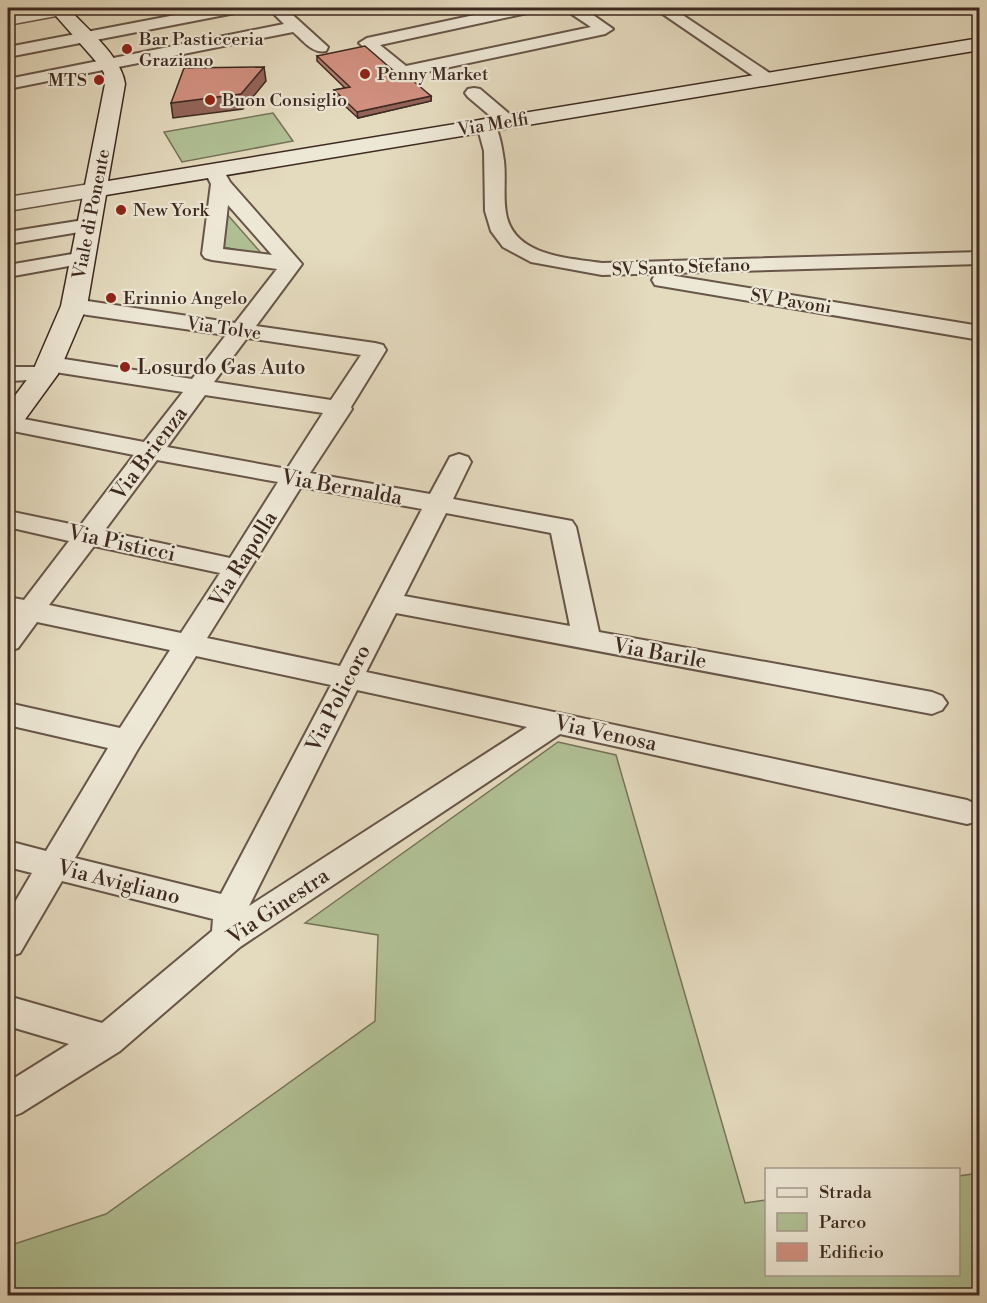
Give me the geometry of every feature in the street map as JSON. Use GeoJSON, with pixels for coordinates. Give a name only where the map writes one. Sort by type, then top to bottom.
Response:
{"type":"FeatureCollection","features":[{"type":"Feature","properties":{"kind":"main road"},"geometry":{"type":"LineString","coordinates":[[8,19],[61,8],[108,63]]}},
{"type":"Feature","properties":{"kind":"main road","name":"Via Melfi"},"geometry":{"type":"LineString","coordinates":[[8,204],[96,190],[217,177],[497,123],[980,44]]}},
{"type":"Feature","properties":{"kind":"main road","name":"Viale di Ponente"},"geometry":{"type":"LineString","coordinates":[[8,423],[48,369],[74,306],[115,84],[114,73],[108,63]]}},
{"type":"Feature","properties":{"kind":"street"},"geometry":{"type":"LineString","coordinates":[[152,8],[203,63]]}},
{"type":"Feature","properties":{"kind":"street"},"geometry":{"type":"LineString","coordinates":[[8,52],[215,9],[235,8]]}},
{"type":"Feature","properties":{"kind":"street"},"geometry":{"type":"LineString","coordinates":[[276,8],[320,47]]}},
{"type":"Feature","properties":{"kind":"street"},"geometry":{"type":"LineString","coordinates":[[462,8],[516,48]]}},
{"type":"Feature","properties":{"kind":"street"},"geometry":{"type":"LineString","coordinates":[[558,39],[527,15],[477,19],[367,43],[404,72],[453,70],[516,48],[605,29],[573,8]]}},
{"type":"Feature","properties":{"kind":"street"},"geometry":{"type":"LineString","coordinates":[[662,8],[768,78]]}},
{"type":"Feature","properties":{"kind":"street"},"geometry":{"type":"LineString","coordinates":[[13,84],[297,26]]}},
{"type":"Feature","properties":{"kind":"street"},"geometry":{"type":"LineString","coordinates":[[415,32],[453,70],[497,123]]}},
{"type":"Feature","properties":{"kind":"street","name":"SV Santo Stefano"},"geometry":{"type":"LineString","coordinates":[[497,123],[493,140],[496,215],[503,236],[526,253],[549,260],[602,269],[980,258]]}},
{"type":"Feature","properties":{"kind":"street"},"geometry":{"type":"LineString","coordinates":[[217,177],[212,254],[291,264]]}},
{"type":"Feature","properties":{"kind":"street"},"geometry":{"type":"LineString","coordinates":[[217,177],[291,264]]}},
{"type":"Feature","properties":{"kind":"street"},"geometry":{"type":"LineString","coordinates":[[8,238],[90,225]]}},
{"type":"Feature","properties":{"kind":"street"},"geometry":{"type":"LineString","coordinates":[[8,272],[84,258]]}},
{"type":"Feature","properties":{"kind":"street","name":"Via Brienza"},"geometry":{"type":"LineString","coordinates":[[8,641],[19,608],[87,535],[291,264]]}},
{"type":"Feature","properties":{"kind":"street","name":"SV Pavoni"},"geometry":{"type":"LineString","coordinates":[[602,269],[980,333]]}},
{"type":"Feature","properties":{"kind":"street","name":"Via Tolve"},"geometry":{"type":"LineString","coordinates":[[74,306],[375,350]]}},
{"type":"Feature","properties":{"kind":"street","name":"Via Rapolla"},"geometry":{"type":"LineString","coordinates":[[127,741],[190,645],[293,478],[340,409],[375,350]]}},
{"type":"Feature","properties":{"kind":"street"},"geometry":{"type":"LineString","coordinates":[[8,374],[48,369],[200,386],[340,409]]}},
{"type":"Feature","properties":{"kind":"street","name":"Via Bernalda"},"geometry":{"type":"LineString","coordinates":[[8,423],[563,527],[587,639]]}},
{"type":"Feature","properties":{"kind":"street","name":"Via Policoro"},"geometry":{"type":"LineString","coordinates":[[229,924],[348,678],[459,462]]}},
{"type":"Feature","properties":{"kind":"street","name":"Via Pisticci"},"geometry":{"type":"LineString","coordinates":[[8,519],[237,568]]}},
{"type":"Feature","properties":{"kind":"street","name":"Via Barile"},"geometry":{"type":"LineString","coordinates":[[387,602],[932,703]]}},
{"type":"Feature","properties":{"kind":"street","name":"Via Venosa"},"geometry":{"type":"LineString","coordinates":[[19,608],[967,812]]}},
{"type":"Feature","properties":{"kind":"street"},"geometry":{"type":"LineString","coordinates":[[8,714],[127,741],[8,943]]}},
{"type":"Feature","properties":{"kind":"street","name":"Via Ginestra"},"geometry":{"type":"LineString","coordinates":[[8,1101],[107,1040],[229,924],[556,722]]}},
{"type":"Feature","properties":{"kind":"street","name":"Via Avigliano"},"geometry":{"type":"LineString","coordinates":[[8,854],[55,866],[229,924]]}},
{"type":"Feature","properties":{"kind":"street"},"geometry":{"type":"LineString","coordinates":[[8,1011],[107,1040]]}},
{"type":"Feature","properties":{"kind":"green space","name":"Buon Consiglio"},"geometry":{"type":"Polygon","coordinates":[[[273,113],[293,141],[182,162],[164,132],[273,113]]]}},
{"type":"Feature","properties":{"kind":"green space"},"geometry":{"type":"Polygon","coordinates":[[[226,213],[263,255],[223,247],[226,213]]]}},
{"type":"Feature","properties":{"kind":"green space"},"geometry":{"type":"Polygon","coordinates":[[[558,742],[616,755],[745,1203],[765,1200],[765,1276],[960,1276],[960,1176],[979,1173],[979,1295],[8,1295],[8,1246],[106,1214],[375,1021],[378,935],[305,923],[558,742]]]}},
{"type":"Feature","properties":{"kind":"building","name":"Penny Market"},"geometry":{"type":"Polygon","coordinates":[[[365,46],[395,72],[405,74],[431,96],[357,112],[334,90],[350,87],[317,56],[365,46]]]}},
{"type":"Feature","properties":{"kind":"building"},"geometry":{"type":"Polygon","coordinates":[[[264,67],[241,94],[171,103],[184,68],[264,67]]]}},
{"type":"Feature","properties":{"kind":"place","name":"Bar Pasticceria Graziano"},"geometry":{"type":"Point","coordinates":[127,49]}},
{"type":"Feature","properties":{"kind":"place","name":"Penny Market"},"geometry":{"type":"Point","coordinates":[365,74]}},
{"type":"Feature","properties":{"kind":"place","name":"MTS"},"geometry":{"type":"Point","coordinates":[99,80]}},
{"type":"Feature","properties":{"kind":"place","name":"Buon Consiglio"},"geometry":{"type":"Point","coordinates":[210,100]}},
{"type":"Feature","properties":{"kind":"place","name":"New York"},"geometry":{"type":"Point","coordinates":[121,210]}},
{"type":"Feature","properties":{"kind":"place","name":"Erinnio Angelo"},"geometry":{"type":"Point","coordinates":[111,298]}},
{"type":"Feature","properties":{"kind":"place","name":"Losurdo Gas Auto"},"geometry":{"type":"Point","coordinates":[125,367]}}]}
